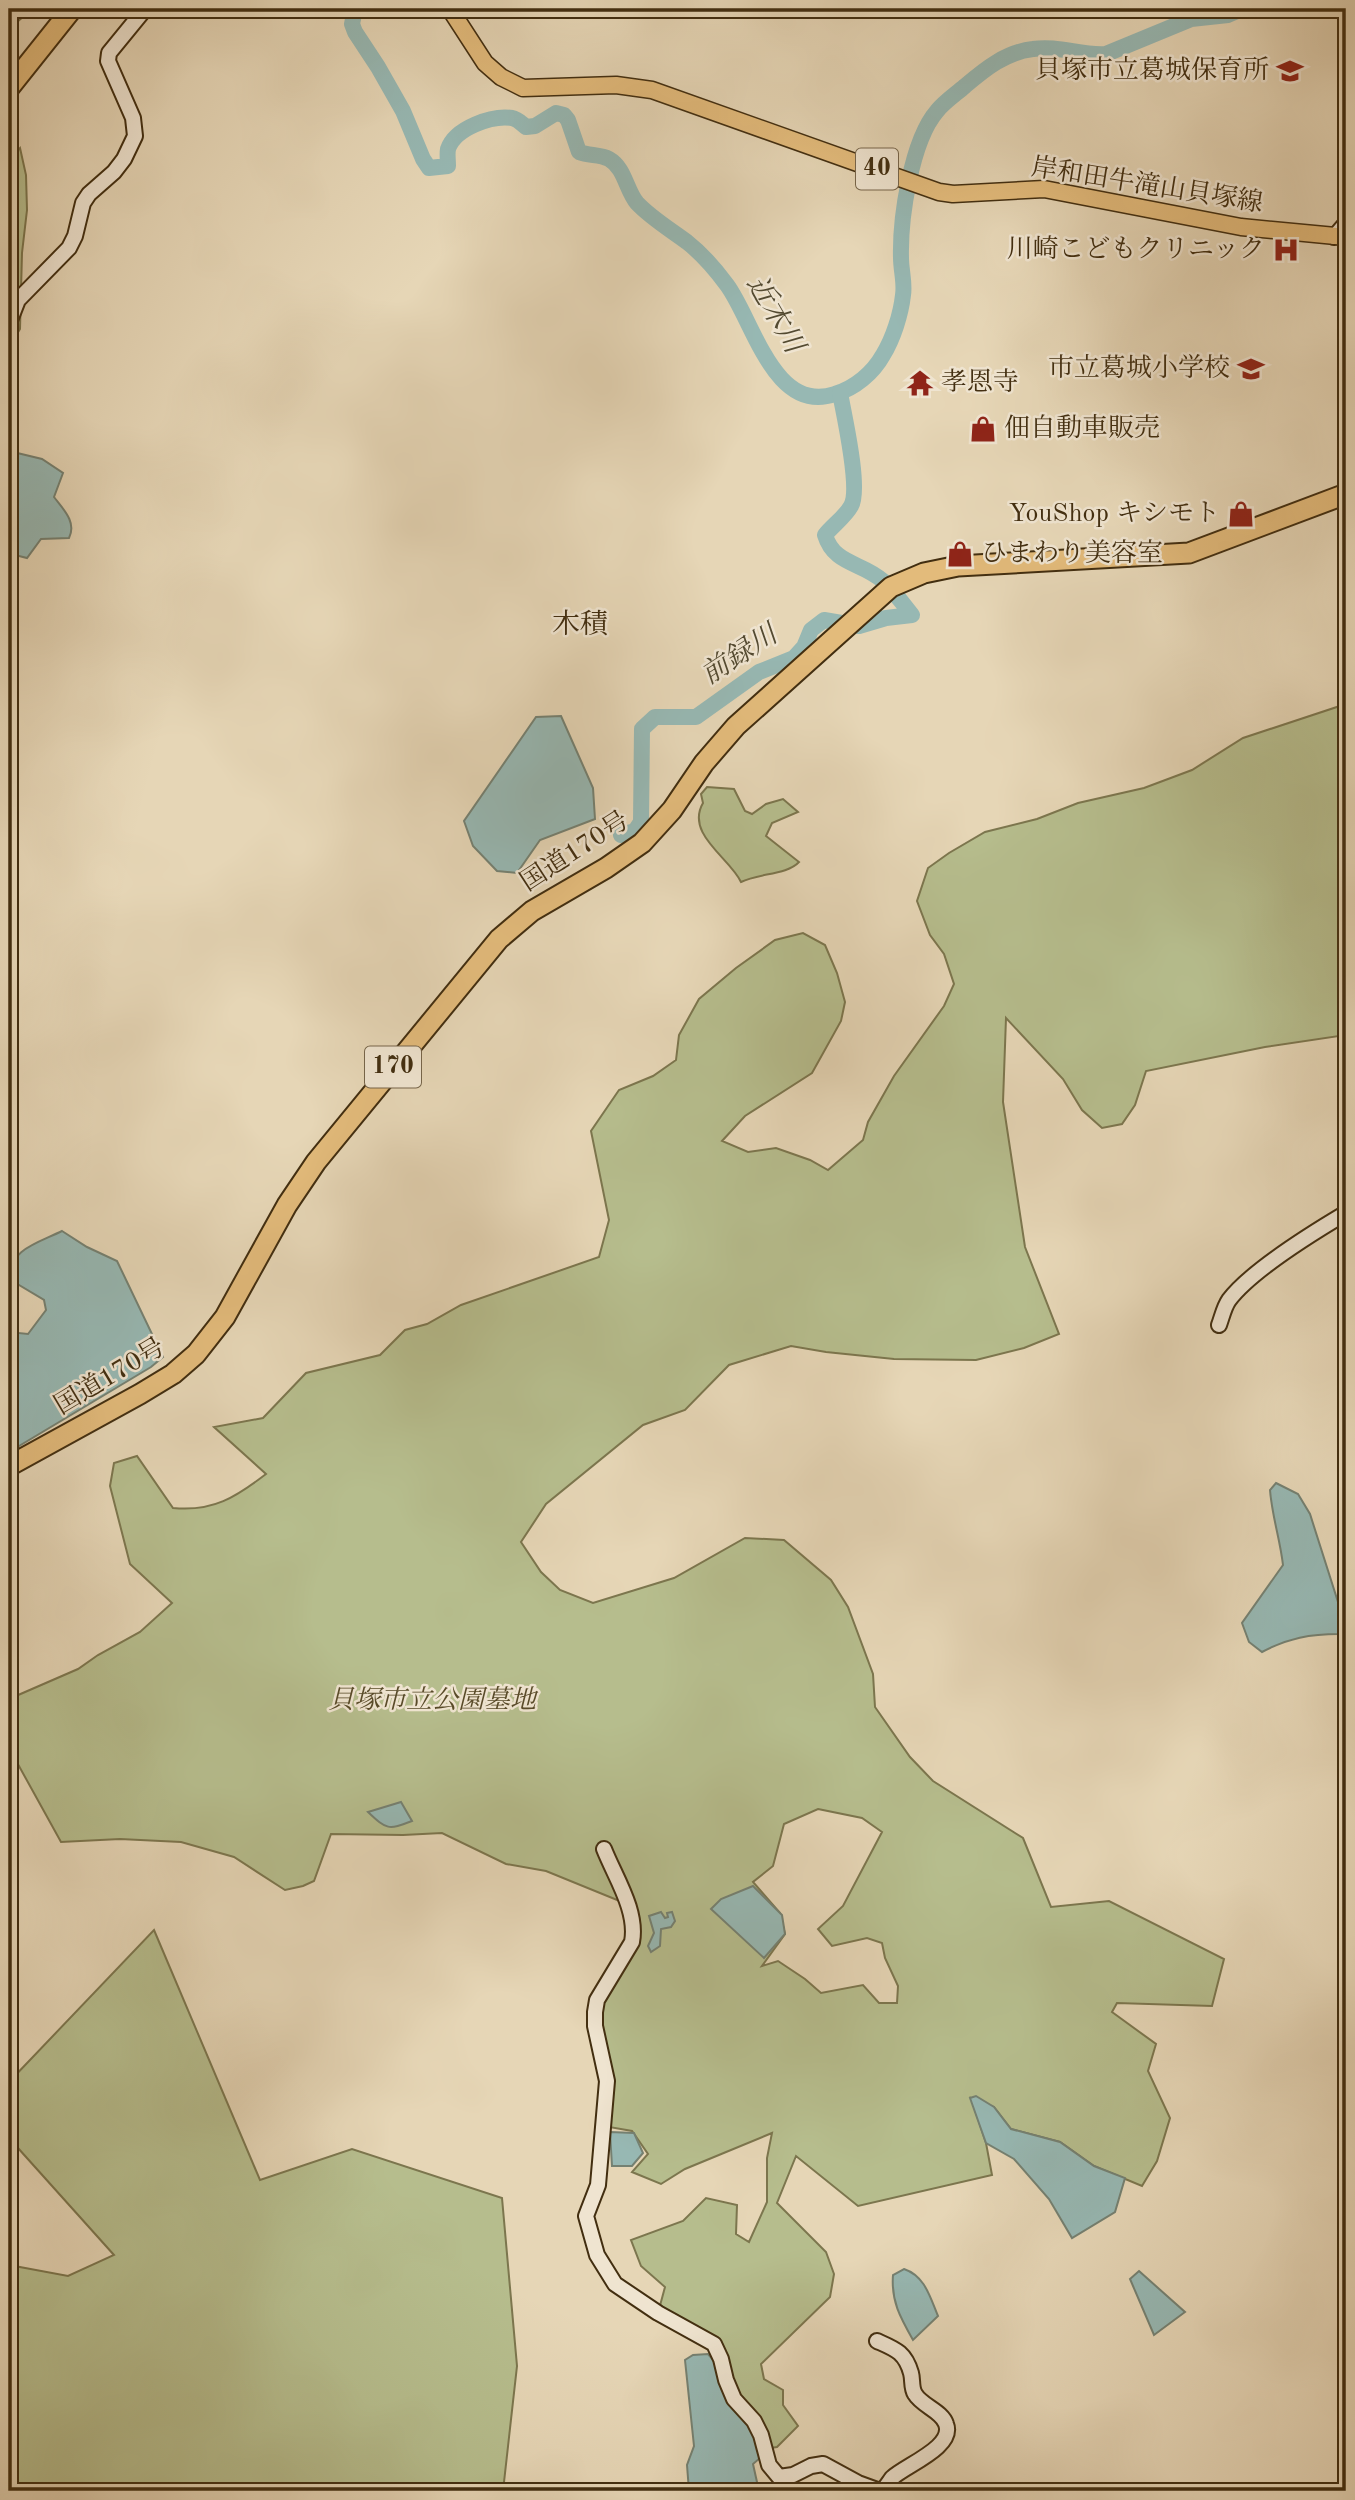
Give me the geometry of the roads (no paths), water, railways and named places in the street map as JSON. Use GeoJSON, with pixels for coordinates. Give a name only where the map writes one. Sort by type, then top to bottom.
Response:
{"type":"FeatureCollection","features":[{"type":"Feature","properties":{"kind":"highway"},"geometry":{"type":"LineString","coordinates":[[9,68],[56,9]]}},
{"type":"Feature","properties":{"kind":"highway"},"geometry":{"type":"LineString","coordinates":[[9,89],[72,9]]}},
{"type":"Feature","properties":{"kind":"highway","name":"国道170号"},"geometry":{"type":"LineString","coordinates":[[9,1466],[150,1389],[196,1354],[225,1317],[287,1205],[316,1162],[487,952],[532,912],[642,843],[672,810],[704,763],[736,726],[889,589],[924,573],[950,567],[1189,553],[1346,494]]}},
{"type":"Feature","properties":{"kind":"main road","name":"岸和田牛滝山貝塚線"},"geometry":{"type":"LineString","coordinates":[[450,9],[485,63],[501,77],[523,88],[616,85],[639,87],[669,95],[953,194],[1044,189],[1241,227],[1340,237]]}},
{"type":"Feature","properties":{"kind":"street"},"geometry":{"type":"LineString","coordinates":[[9,323],[18,300],[69,248],[75,236],[83,203],[89,194],[119,166],[133,143],[133,118],[108,61],[109,53],[145,9]]}},
{"type":"Feature","properties":{"kind":"street"},"geometry":{"type":"LineString","coordinates":[[1340,237],[1346,223]]}},
{"type":"Feature","properties":{"kind":"street"},"geometry":{"type":"LineString","coordinates":[[1219,1325],[1229,1301],[1250,1280],[1303,1240],[1346,1213]]}},
{"type":"Feature","properties":{"kind":"street"},"geometry":{"type":"LineString","coordinates":[[604,1849],[628,1907],[634,1932],[632,1942],[597,2000],[595,2012],[595,2026],[607,2081],[598,2185],[586,2216],[597,2255],[615,2284],[658,2314],[714,2344],[734,2399],[754,2421],[761,2435],[769,2465],[779,2477],[823,2464],[858,2483],[881,2491],[893,2477],[946,2439],[948,2426],[943,2417],[930,2409],[914,2393],[911,2373],[901,2352],[877,2341]]}},
{"type":"Feature","properties":{"kind":"water"},"geometry":{"type":"Polygon","coordinates":[[[9,451],[42,459],[63,473],[54,497],[70,521],[69,538],[41,539],[27,558],[11,554],[9,549],[9,451]]]}},
{"type":"Feature","properties":{"kind":"water"},"geometry":{"type":"Polygon","coordinates":[[[561,716],[593,788],[595,819],[540,840],[517,873],[497,871],[473,846],[464,821],[536,717],[561,716]]]}},
{"type":"Feature","properties":{"kind":"water"},"geometry":{"type":"Polygon","coordinates":[[[62,1231],[117,1261],[163,1357],[151,1367],[9,1452],[9,1332],[28,1334],[46,1310],[44,1300],[9,1279],[10,1269],[26,1248],[62,1231]]]}},
{"type":"Feature","properties":{"kind":"water"},"geometry":{"type":"Polygon","coordinates":[[[1276,1483],[1298,1494],[1310,1514],[1338,1602],[1339,1634],[1300,1638],[1262,1652],[1249,1642],[1242,1623],[1283,1565],[1270,1490],[1276,1483]]]}},
{"type":"Feature","properties":{"kind":"water"},"geometry":{"type":"Polygon","coordinates":[[[401,1802],[412,1821],[398,1826],[388,1827],[368,1812],[401,1802]]]}},
{"type":"Feature","properties":{"kind":"water"},"geometry":{"type":"Polygon","coordinates":[[[753,1886],[782,1915],[785,1934],[764,1958],[711,1909],[721,1899],[753,1886]]]}},
{"type":"Feature","properties":{"kind":"water"},"geometry":{"type":"Polygon","coordinates":[[[661,1912],[665,1918],[668,1917],[667,1913],[672,1912],[675,1921],[671,1927],[661,1929],[660,1946],[651,1952],[648,1946],[654,1933],[649,1916],[661,1912]]]}},
{"type":"Feature","properties":{"kind":"water"},"geometry":{"type":"Polygon","coordinates":[[[976,2096],[994,2107],[1011,2129],[1060,2142],[1094,2166],[1125,2178],[1115,2212],[1072,2238],[1049,2199],[1014,2159],[986,2143],[970,2098],[976,2096]]]}},
{"type":"Feature","properties":{"kind":"water"},"geometry":{"type":"Polygon","coordinates":[[[610,2132],[634,2133],[643,2153],[632,2166],[612,2166],[610,2132]]]}},
{"type":"Feature","properties":{"kind":"water"},"geometry":{"type":"Polygon","coordinates":[[[904,2269],[922,2282],[938,2316],[913,2340],[900,2316],[893,2293],[893,2275],[904,2269]]]}},
{"type":"Feature","properties":{"kind":"water"},"geometry":{"type":"Polygon","coordinates":[[[1139,2271],[1185,2312],[1154,2335],[1130,2279],[1139,2271]]]}},
{"type":"Feature","properties":{"kind":"water"},"geometry":{"type":"Polygon","coordinates":[[[708,2354],[714,2361],[730,2406],[750,2423],[760,2458],[753,2464],[759,2491],[689,2491],[687,2465],[694,2446],[685,2360],[693,2355],[708,2354]]]}},
{"type":"Feature","properties":{"kind":"waterway","name":"近木川"},"geometry":{"type":"LineString","coordinates":[[355,9],[352,24],[355,32],[403,111],[429,168],[448,166],[448,149],[452,142],[475,124],[512,118],[526,127],[535,126],[556,113],[564,115],[579,152],[606,157],[619,168],[637,203],[692,246],[723,279],[768,360],[781,378],[796,391],[814,397],[835,394],[863,379],[874,368],[890,342],[903,295],[901,242],[909,181],[920,141],[928,124],[947,101],[988,68],[1023,51],[1042,48],[1106,54],[1191,19],[1228,15],[1242,9]]}},
{"type":"Feature","properties":{"kind":"waterway","name":"近木川"},"geometry":{"type":"LineString","coordinates":[[1343,9],[1346,17]]}},
{"type":"Feature","properties":{"kind":"waterway","name":"前録川"},"geometry":{"type":"LineString","coordinates":[[621,835],[635,831],[641,822],[642,729],[655,717],[696,717],[759,672],[794,658],[804,647],[811,630],[824,620],[859,626],[886,618],[912,615],[883,581],[835,552],[825,535],[848,510],[854,497],[851,451],[840,393]]}},
{"type":"Feature","properties":{"kind":"place","name":"貝塚市立葛城保育所"},"geometry":{"type":"Point","coordinates":[1290,71]}},
{"type":"Feature","properties":{"kind":"place","name":"川崎こどもクリニック"},"geometry":{"type":"Point","coordinates":[1286,250]}},
{"type":"Feature","properties":{"kind":"place","name":"市立葛城小学校"},"geometry":{"type":"Point","coordinates":[1251,369]}},
{"type":"Feature","properties":{"kind":"place","name":"孝恩寺"},"geometry":{"type":"Point","coordinates":[920,383]}},
{"type":"Feature","properties":{"kind":"place","name":"佃自動車販売"},"geometry":{"type":"Point","coordinates":[983,429]}},
{"type":"Feature","properties":{"kind":"place","name":"YouShop キシモト"},"geometry":{"type":"Point","coordinates":[1241,514]}},
{"type":"Feature","properties":{"kind":"place","name":"ひまわり美容室"},"geometry":{"type":"Point","coordinates":[960,554]}},
{"type":"Feature","properties":{"kind":"district","name":"木積"},"geometry":{"type":"Point","coordinates":[580,626]}},
{"type":"Feature","properties":{"kind":"park label","name":"貝塚市立公園墓地"},"geometry":{"type":"Point","coordinates":[432,1701]}}]}
